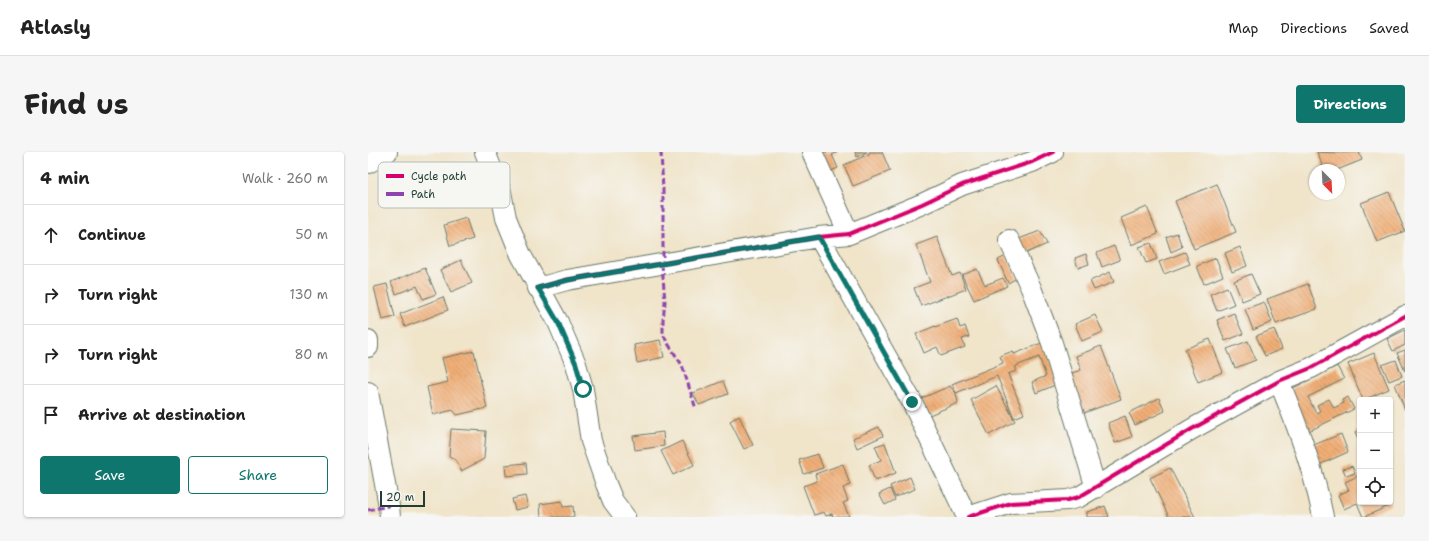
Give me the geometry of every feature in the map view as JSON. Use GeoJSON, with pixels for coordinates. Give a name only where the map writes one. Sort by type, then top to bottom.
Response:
{"type":"FeatureCollection","features":[{"type":"Feature","properties":{"kind":"street"},"geometry":{"type":"LineString","coordinates":[[368,162],[387,152]]}},
{"type":"Feature","properties":{"kind":"street"},"geometry":{"type":"LineString","coordinates":[[485,152],[489,162]]}},
{"type":"Feature","properties":{"kind":"street"},"geometry":{"type":"LineString","coordinates":[[812,152],[849,234]]}},
{"type":"Feature","properties":{"kind":"street"},"geometry":{"type":"LineString","coordinates":[[538,288],[568,280],[819,237],[849,234],[922,204],[962,185],[1032,162],[1053,152]]}},
{"type":"Feature","properties":{"kind":"street"},"geometry":{"type":"LineString","coordinates":[[504,208],[506,218],[521,255],[558,322],[576,364],[583,389],[591,441],[608,490],[625,517]]}},
{"type":"Feature","properties":{"kind":"street"},"geometry":{"type":"LineString","coordinates":[[819,237],[912,402],[967,517],[1011,502],[1068,500],[1079,497],[1192,429],[1279,381],[1311,368],[1405,316]]}},
{"type":"Feature","properties":{"kind":"street"},"geometry":{"type":"LineString","coordinates":[[1009,240],[1031,288],[1052,343],[1096,488]]}},
{"type":"Feature","properties":{"kind":"street"},"geometry":{"type":"LineString","coordinates":[[368,340],[368,347]]}},
{"type":"Feature","properties":{"kind":"street"},"geometry":{"type":"LineString","coordinates":[[1279,381],[1296,422],[1320,500],[1323,517]]}},
{"type":"Feature","properties":{"kind":"street"},"geometry":{"type":"LineString","coordinates":[[368,392],[390,517]]}},
{"type":"Feature","properties":{"kind":"building"},"geometry":{"type":"Polygon","coordinates":[[[820,152],[838,152],[832,155],[838,168],[829,172],[820,152]]]}},
{"type":"Feature","properties":{"kind":"building"},"geometry":{"type":"Polygon","coordinates":[[[855,152],[867,152],[857,157],[855,152]]]}},
{"type":"Feature","properties":{"kind":"building"},"geometry":{"type":"Polygon","coordinates":[[[869,152],[882,152],[890,171],[853,186],[844,165],[869,154],[869,152]]]}},
{"type":"Feature","properties":{"kind":"building"},"geometry":{"type":"Polygon","coordinates":[[[1317,152],[1359,152],[1362,160],[1345,167],[1345,164],[1322,164],[1317,152]]]}},
{"type":"Feature","properties":{"kind":"building"},"geometry":{"type":"Polygon","coordinates":[[[1217,184],[1236,232],[1194,249],[1175,201],[1217,184]]]}},
{"type":"Feature","properties":{"kind":"building"},"geometry":{"type":"Polygon","coordinates":[[[1389,192],[1405,231],[1377,242],[1361,203],[1389,192]]]}},
{"type":"Feature","properties":{"kind":"building"},"geometry":{"type":"Polygon","coordinates":[[[1147,207],[1158,234],[1131,245],[1121,218],[1147,207]]]}},
{"type":"Feature","properties":{"kind":"building"},"geometry":{"type":"Polygon","coordinates":[[[466,218],[473,239],[450,246],[444,225],[466,218]]]}},
{"type":"Feature","properties":{"kind":"building"},"geometry":{"type":"Polygon","coordinates":[[[1040,231],[1047,244],[1024,254],[1016,240],[1040,231]]]}},
{"type":"Feature","properties":{"kind":"building"},"geometry":{"type":"Polygon","coordinates":[[[1177,233],[1182,247],[1171,252],[1166,237],[1177,233]]]}},
{"type":"Feature","properties":{"kind":"building"},"geometry":{"type":"Polygon","coordinates":[[[937,237],[952,276],[960,273],[966,289],[921,306],[914,288],[930,282],[916,245],[937,237]]]}},
{"type":"Feature","properties":{"kind":"building"},"geometry":{"type":"Polygon","coordinates":[[[1151,243],[1157,259],[1146,263],[1139,247],[1151,243]]]}},
{"type":"Feature","properties":{"kind":"building"},"geometry":{"type":"Polygon","coordinates":[[[1114,246],[1120,260],[1102,267],[1097,253],[1114,246]]]}},
{"type":"Feature","properties":{"kind":"building"},"geometry":{"type":"Polygon","coordinates":[[[1240,247],[1247,266],[1232,272],[1225,253],[1240,247]]]}},
{"type":"Feature","properties":{"kind":"building"},"geometry":{"type":"Polygon","coordinates":[[[1185,252],[1190,264],[1164,274],[1159,262],[1185,252]]]}},
{"type":"Feature","properties":{"kind":"building"},"geometry":{"type":"Polygon","coordinates":[[[1086,254],[1089,264],[1078,268],[1075,258],[1086,254]]]}},
{"type":"Feature","properties":{"kind":"building"},"geometry":{"type":"Polygon","coordinates":[[[1006,256],[1017,278],[1008,283],[998,260],[1006,256]]]}},
{"type":"Feature","properties":{"kind":"building"},"geometry":{"type":"Polygon","coordinates":[[[1216,258],[1223,276],[1204,284],[1197,266],[1216,258]]]}},
{"type":"Feature","properties":{"kind":"building"},"geometry":{"type":"Polygon","coordinates":[[[461,260],[472,283],[451,292],[440,270],[461,260]]]}},
{"type":"Feature","properties":{"kind":"building"},"geometry":{"type":"Polygon","coordinates":[[[425,268],[436,294],[423,299],[417,286],[396,294],[391,282],[425,268]]]}},
{"type":"Feature","properties":{"kind":"building"},"geometry":{"type":"Polygon","coordinates":[[[977,269],[985,285],[1003,278],[1007,286],[974,300],[962,275],[977,269]]]}},
{"type":"Feature","properties":{"kind":"building"},"geometry":{"type":"Polygon","coordinates":[[[1110,272],[1114,282],[1094,290],[1090,281],[1110,272]]]}},
{"type":"Feature","properties":{"kind":"building"},"geometry":{"type":"Polygon","coordinates":[[[1251,274],[1260,294],[1242,301],[1234,281],[1251,274]]]}},
{"type":"Feature","properties":{"kind":"building"},"geometry":{"type":"Polygon","coordinates":[[[387,284],[395,317],[382,320],[374,287],[387,284]]]}},
{"type":"Feature","properties":{"kind":"building"},"geometry":{"type":"Polygon","coordinates":[[[1308,284],[1317,309],[1276,324],[1267,299],[1308,284]]]}},
{"type":"Feature","properties":{"kind":"building"},"geometry":{"type":"Polygon","coordinates":[[[1227,287],[1234,304],[1217,311],[1210,294],[1227,287]]]}},
{"type":"Feature","properties":{"kind":"building"},"geometry":{"type":"Polygon","coordinates":[[[443,297],[448,310],[405,327],[400,314],[443,297]]]}},
{"type":"Feature","properties":{"kind":"building"},"geometry":{"type":"Polygon","coordinates":[[[1264,302],[1272,322],[1253,330],[1245,309],[1264,302]]]}},
{"type":"Feature","properties":{"kind":"building"},"geometry":{"type":"Polygon","coordinates":[[[1234,313],[1243,334],[1225,341],[1217,320],[1234,313]]]}},
{"type":"Feature","properties":{"kind":"building"},"geometry":{"type":"Polygon","coordinates":[[[1095,315],[1103,332],[1082,341],[1075,324],[1095,315]]]}},
{"type":"Feature","properties":{"kind":"building"},"geometry":{"type":"Polygon","coordinates":[[[957,319],[960,328],[965,326],[969,337],[962,339],[965,347],[941,356],[937,347],[924,353],[916,334],[957,319]]]}},
{"type":"Feature","properties":{"kind":"building"},"geometry":{"type":"Polygon","coordinates":[[[1274,329],[1282,349],[1265,356],[1256,336],[1274,329]]]}},
{"type":"Feature","properties":{"kind":"building"},"geometry":{"type":"Polygon","coordinates":[[[1405,330],[1405,345],[1393,351],[1387,339],[1405,330]]]}},
{"type":"Feature","properties":{"kind":"building"},"geometry":{"type":"Polygon","coordinates":[[[1210,339],[1223,372],[1198,382],[1185,349],[1210,339]]]}},
{"type":"Feature","properties":{"kind":"building"},"geometry":{"type":"Polygon","coordinates":[[[660,340],[664,357],[637,363],[634,345],[660,340]]]}},
{"type":"Feature","properties":{"kind":"building"},"geometry":{"type":"Polygon","coordinates":[[[1248,341],[1256,360],[1235,368],[1227,349],[1248,341]]]}},
{"type":"Feature","properties":{"kind":"building"},"geometry":{"type":"Polygon","coordinates":[[[1044,342],[1060,383],[1036,393],[1032,382],[1046,376],[1039,357],[1016,366],[1016,371],[1008,374],[1024,414],[1014,418],[997,376],[956,393],[952,384],[1003,363],[1000,356],[1013,351],[1014,354],[1044,342]]]}},
{"type":"Feature","properties":{"kind":"building"},"geometry":{"type":"Polygon","coordinates":[[[1101,346],[1121,399],[1084,413],[1069,374],[1081,370],[1076,356],[1101,346]]]}},
{"type":"Feature","properties":{"kind":"building"},"geometry":{"type":"Polygon","coordinates":[[[1405,350],[1405,371],[1397,353],[1405,350]]]}},
{"type":"Feature","properties":{"kind":"building"},"geometry":{"type":"Polygon","coordinates":[[[474,351],[487,408],[457,415],[453,410],[433,415],[427,387],[448,382],[442,358],[474,351]]]}},
{"type":"Feature","properties":{"kind":"building"},"geometry":{"type":"Polygon","coordinates":[[[1374,353],[1389,389],[1370,397],[1362,397],[1348,364],[1374,353]]]}},
{"type":"Feature","properties":{"kind":"building"},"geometry":{"type":"Polygon","coordinates":[[[1396,360],[1402,376],[1389,381],[1382,365],[1396,360]]]}},
{"type":"Feature","properties":{"kind":"building"},"geometry":{"type":"Polygon","coordinates":[[[1337,366],[1344,379],[1308,397],[1316,413],[1320,411],[1317,405],[1329,399],[1334,408],[1344,403],[1342,400],[1348,397],[1354,409],[1309,431],[1289,390],[1337,366]]]}},
{"type":"Feature","properties":{"kind":"building"},"geometry":{"type":"Polygon","coordinates":[[[1405,380],[1405,410],[1395,384],[1405,380]]]}},
{"type":"Feature","properties":{"kind":"building"},"geometry":{"type":"Polygon","coordinates":[[[723,381],[728,394],[699,405],[693,393],[723,381]]]}},
{"type":"Feature","properties":{"kind":"building"},"geometry":{"type":"Polygon","coordinates":[[[950,386],[956,393],[958,403],[927,416],[920,399],[950,386]]]}},
{"type":"Feature","properties":{"kind":"building"},"geometry":{"type":"Polygon","coordinates":[[[996,386],[1015,421],[989,435],[971,400],[996,386]]]}},
{"type":"Feature","properties":{"kind":"building"},"geometry":{"type":"Polygon","coordinates":[[[1159,398],[1165,411],[1135,425],[1129,413],[1159,398]]]}},
{"type":"Feature","properties":{"kind":"building"},"geometry":{"type":"Polygon","coordinates":[[[739,416],[753,445],[744,449],[730,421],[739,416]]]}},
{"type":"Feature","properties":{"kind":"building"},"geometry":{"type":"Polygon","coordinates":[[[1125,416],[1132,437],[1115,443],[1108,423],[1125,416]]]}},
{"type":"Feature","properties":{"kind":"building"},"geometry":{"type":"Polygon","coordinates":[[[879,427],[883,436],[857,448],[853,438],[879,427]]]}},
{"type":"Feature","properties":{"kind":"building"},"geometry":{"type":"Polygon","coordinates":[[[451,429],[486,431],[484,459],[461,471],[457,461],[449,456],[451,429]]]}},
{"type":"Feature","properties":{"kind":"building"},"geometry":{"type":"Polygon","coordinates":[[[663,432],[664,446],[635,450],[633,436],[663,432]]]}},
{"type":"Feature","properties":{"kind":"building"},"geometry":{"type":"Polygon","coordinates":[[[1341,434],[1348,452],[1319,465],[1311,446],[1341,434]]]}},
{"type":"Feature","properties":{"kind":"building"},"geometry":{"type":"Polygon","coordinates":[[[682,441],[694,465],[673,475],[661,451],[682,441]]]}},
{"type":"Feature","properties":{"kind":"building"},"geometry":{"type":"Polygon","coordinates":[[[885,443],[896,473],[875,481],[869,465],[881,460],[875,446],[885,443]]]}},
{"type":"Feature","properties":{"kind":"building"},"geometry":{"type":"Polygon","coordinates":[[[818,454],[823,468],[804,474],[799,460],[818,454]]]}},
{"type":"Feature","properties":{"kind":"building"},"geometry":{"type":"Polygon","coordinates":[[[526,463],[527,474],[506,476],[505,465],[526,463]]]}},
{"type":"Feature","properties":{"kind":"building"},"geometry":{"type":"Polygon","coordinates":[[[843,464],[850,485],[843,488],[848,501],[843,503],[849,516],[833,517],[832,514],[826,516],[824,512],[814,515],[803,486],[817,481],[815,474],[843,464]]]}},
{"type":"Feature","properties":{"kind":"building"},"geometry":{"type":"Polygon","coordinates":[[[1352,466],[1355,473],[1346,476],[1343,469],[1352,466]]]}},
{"type":"Feature","properties":{"kind":"building"},"geometry":{"type":"Polygon","coordinates":[[[1170,468],[1195,517],[1169,517],[1150,478],[1170,468]]]}},
{"type":"Feature","properties":{"kind":"building"},"geometry":{"type":"Polygon","coordinates":[[[1357,476],[1357,503],[1344,509],[1338,495],[1349,490],[1345,482],[1357,476]]]}},
{"type":"Feature","properties":{"kind":"building"},"geometry":{"type":"Polygon","coordinates":[[[910,477],[915,489],[895,497],[890,486],[910,477]]]}},
{"type":"Feature","properties":{"kind":"building"},"geometry":{"type":"Polygon","coordinates":[[[890,489],[895,500],[885,505],[879,494],[890,489]]]}},
{"type":"Feature","properties":{"kind":"building"},"geometry":{"type":"Polygon","coordinates":[[[525,496],[528,507],[515,510],[512,499],[525,496]]]}},
{"type":"Feature","properties":{"kind":"building"},"geometry":{"type":"Polygon","coordinates":[[[562,501],[563,507],[573,506],[574,517],[541,517],[540,504],[562,501]]]}},
{"type":"Feature","properties":{"kind":"building"},"geometry":{"type":"Polygon","coordinates":[[[1358,505],[1391,505],[1364,517],[1358,505]]]}},
{"type":"Feature","properties":{"kind":"building"},"geometry":{"type":"Polygon","coordinates":[[[1105,506],[1109,517],[1087,517],[1087,512],[1105,506]]]}},
{"type":"Feature","properties":{"kind":"marked path"},"geometry":{"type":"LineString","coordinates":[[661,152],[663,190],[663,264]]}},
{"type":"Feature","properties":{"kind":"marked path"},"geometry":{"type":"LineString","coordinates":[[662,264],[665,302],[663,334],[682,365],[696,409]]}},
{"type":"Feature","properties":{"kind":"marked path"},"geometry":{"type":"LineString","coordinates":[[368,510],[389,506]]}},
{"type":"Feature","properties":{"kind":"cycle path"},"geometry":{"type":"LineString","coordinates":[[538,288],[567,280],[819,237],[849,234],[922,204],[962,185],[1032,162],[1053,152]]}},
{"type":"Feature","properties":{"kind":"cycle path"},"geometry":{"type":"LineString","coordinates":[[968,517],[1011,503],[1068,500],[1079,497],[1192,429],[1279,381],[1311,368],[1405,316]]}},
{"type":"Feature","properties":{"kind":"route"},"geometry":{"type":"LineString","coordinates":[[583,389],[576,364],[558,322],[538,288],[568,280],[819,237],[912,402]]}}]}
